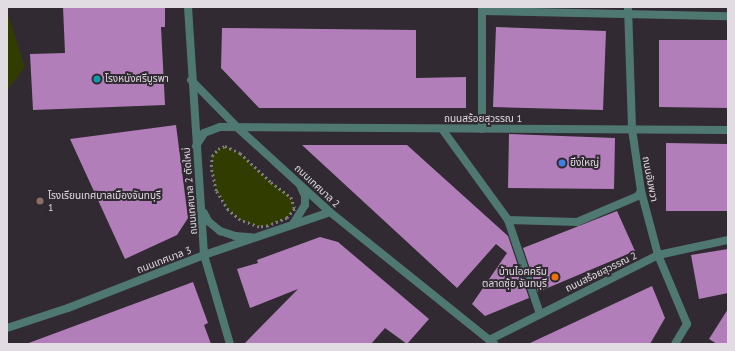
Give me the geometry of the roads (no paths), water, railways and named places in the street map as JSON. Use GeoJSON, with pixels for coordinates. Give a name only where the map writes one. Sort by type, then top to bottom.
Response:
{"type":"FeatureCollection","features":[{"type":"Feature","properties":{"kind":"street"},"geometry":{"type":"LineString","coordinates":[[188,7],[191,80]]}},
{"type":"Feature","properties":{"kind":"street"},"geometry":{"type":"LineString","coordinates":[[482,129],[482,9],[629,10],[728,16]]}},
{"type":"Feature","properties":{"kind":"street","name":"ถนนอัมพวา"},"geometry":{"type":"LineString","coordinates":[[629,10],[632,129],[642,191],[658,256],[687,324],[677,343]]}},
{"type":"Feature","properties":{"kind":"street","name":"ถนนเทศบาล 2"},"geometry":{"type":"LineString","coordinates":[[191,80],[239,129],[330,212],[491,342]]}},
{"type":"Feature","properties":{"kind":"street","name":"ถนนเทศบาล 2 ตัดใหม่"},"geometry":{"type":"LineString","coordinates":[[191,80],[202,209],[204,255],[230,344]]}},
{"type":"Feature","properties":{"kind":"street","name":"ถนนสร้อยสุวรรณ 1"},"geometry":{"type":"LineString","coordinates":[[196,146],[204,133],[212,129],[728,130]]}},
{"type":"Feature","properties":{"kind":"street"},"geometry":{"type":"LineString","coordinates":[[442,129],[508,220],[540,314]]}},
{"type":"Feature","properties":{"kind":"street"},"geometry":{"type":"LineString","coordinates":[[293,224],[305,205],[305,196],[300,184]]}},
{"type":"Feature","properties":{"kind":"street"},"geometry":{"type":"LineString","coordinates":[[508,220],[577,222],[638,196],[642,191]]}},
{"type":"Feature","properties":{"kind":"street"},"geometry":{"type":"LineString","coordinates":[[202,209],[208,221],[220,231],[234,236],[258,237]]}},
{"type":"Feature","properties":{"kind":"street","name":"ถนนเทศบาล 3"},"geometry":{"type":"LineString","coordinates":[[7,328],[68,308],[204,255],[330,212]]}},
{"type":"Feature","properties":{"kind":"street","name":"ถนนสร้อยสุวรรณ 2"},"geometry":{"type":"LineString","coordinates":[[491,342],[540,314],[658,256],[728,240]]}},
{"type":"Feature","properties":{"kind":"place","name":"โรงหนังศรีบูรพา"},"geometry":{"type":"Point","coordinates":[97,79]}},
{"type":"Feature","properties":{"kind":"place","name":"ยิ่งใหญ่"},"geometry":{"type":"Point","coordinates":[562,163]}},
{"type":"Feature","properties":{"kind":"place","name":"โรงเรียนเทศบาลเมืองจันทบุรี 1"},"geometry":{"type":"Point","coordinates":[40,201]}},
{"type":"Feature","properties":{"kind":"place","name":"บ้านไอศครีม ตลาดซุ้ย จันทบุรี"},"geometry":{"type":"Point","coordinates":[555,277]}}]}
